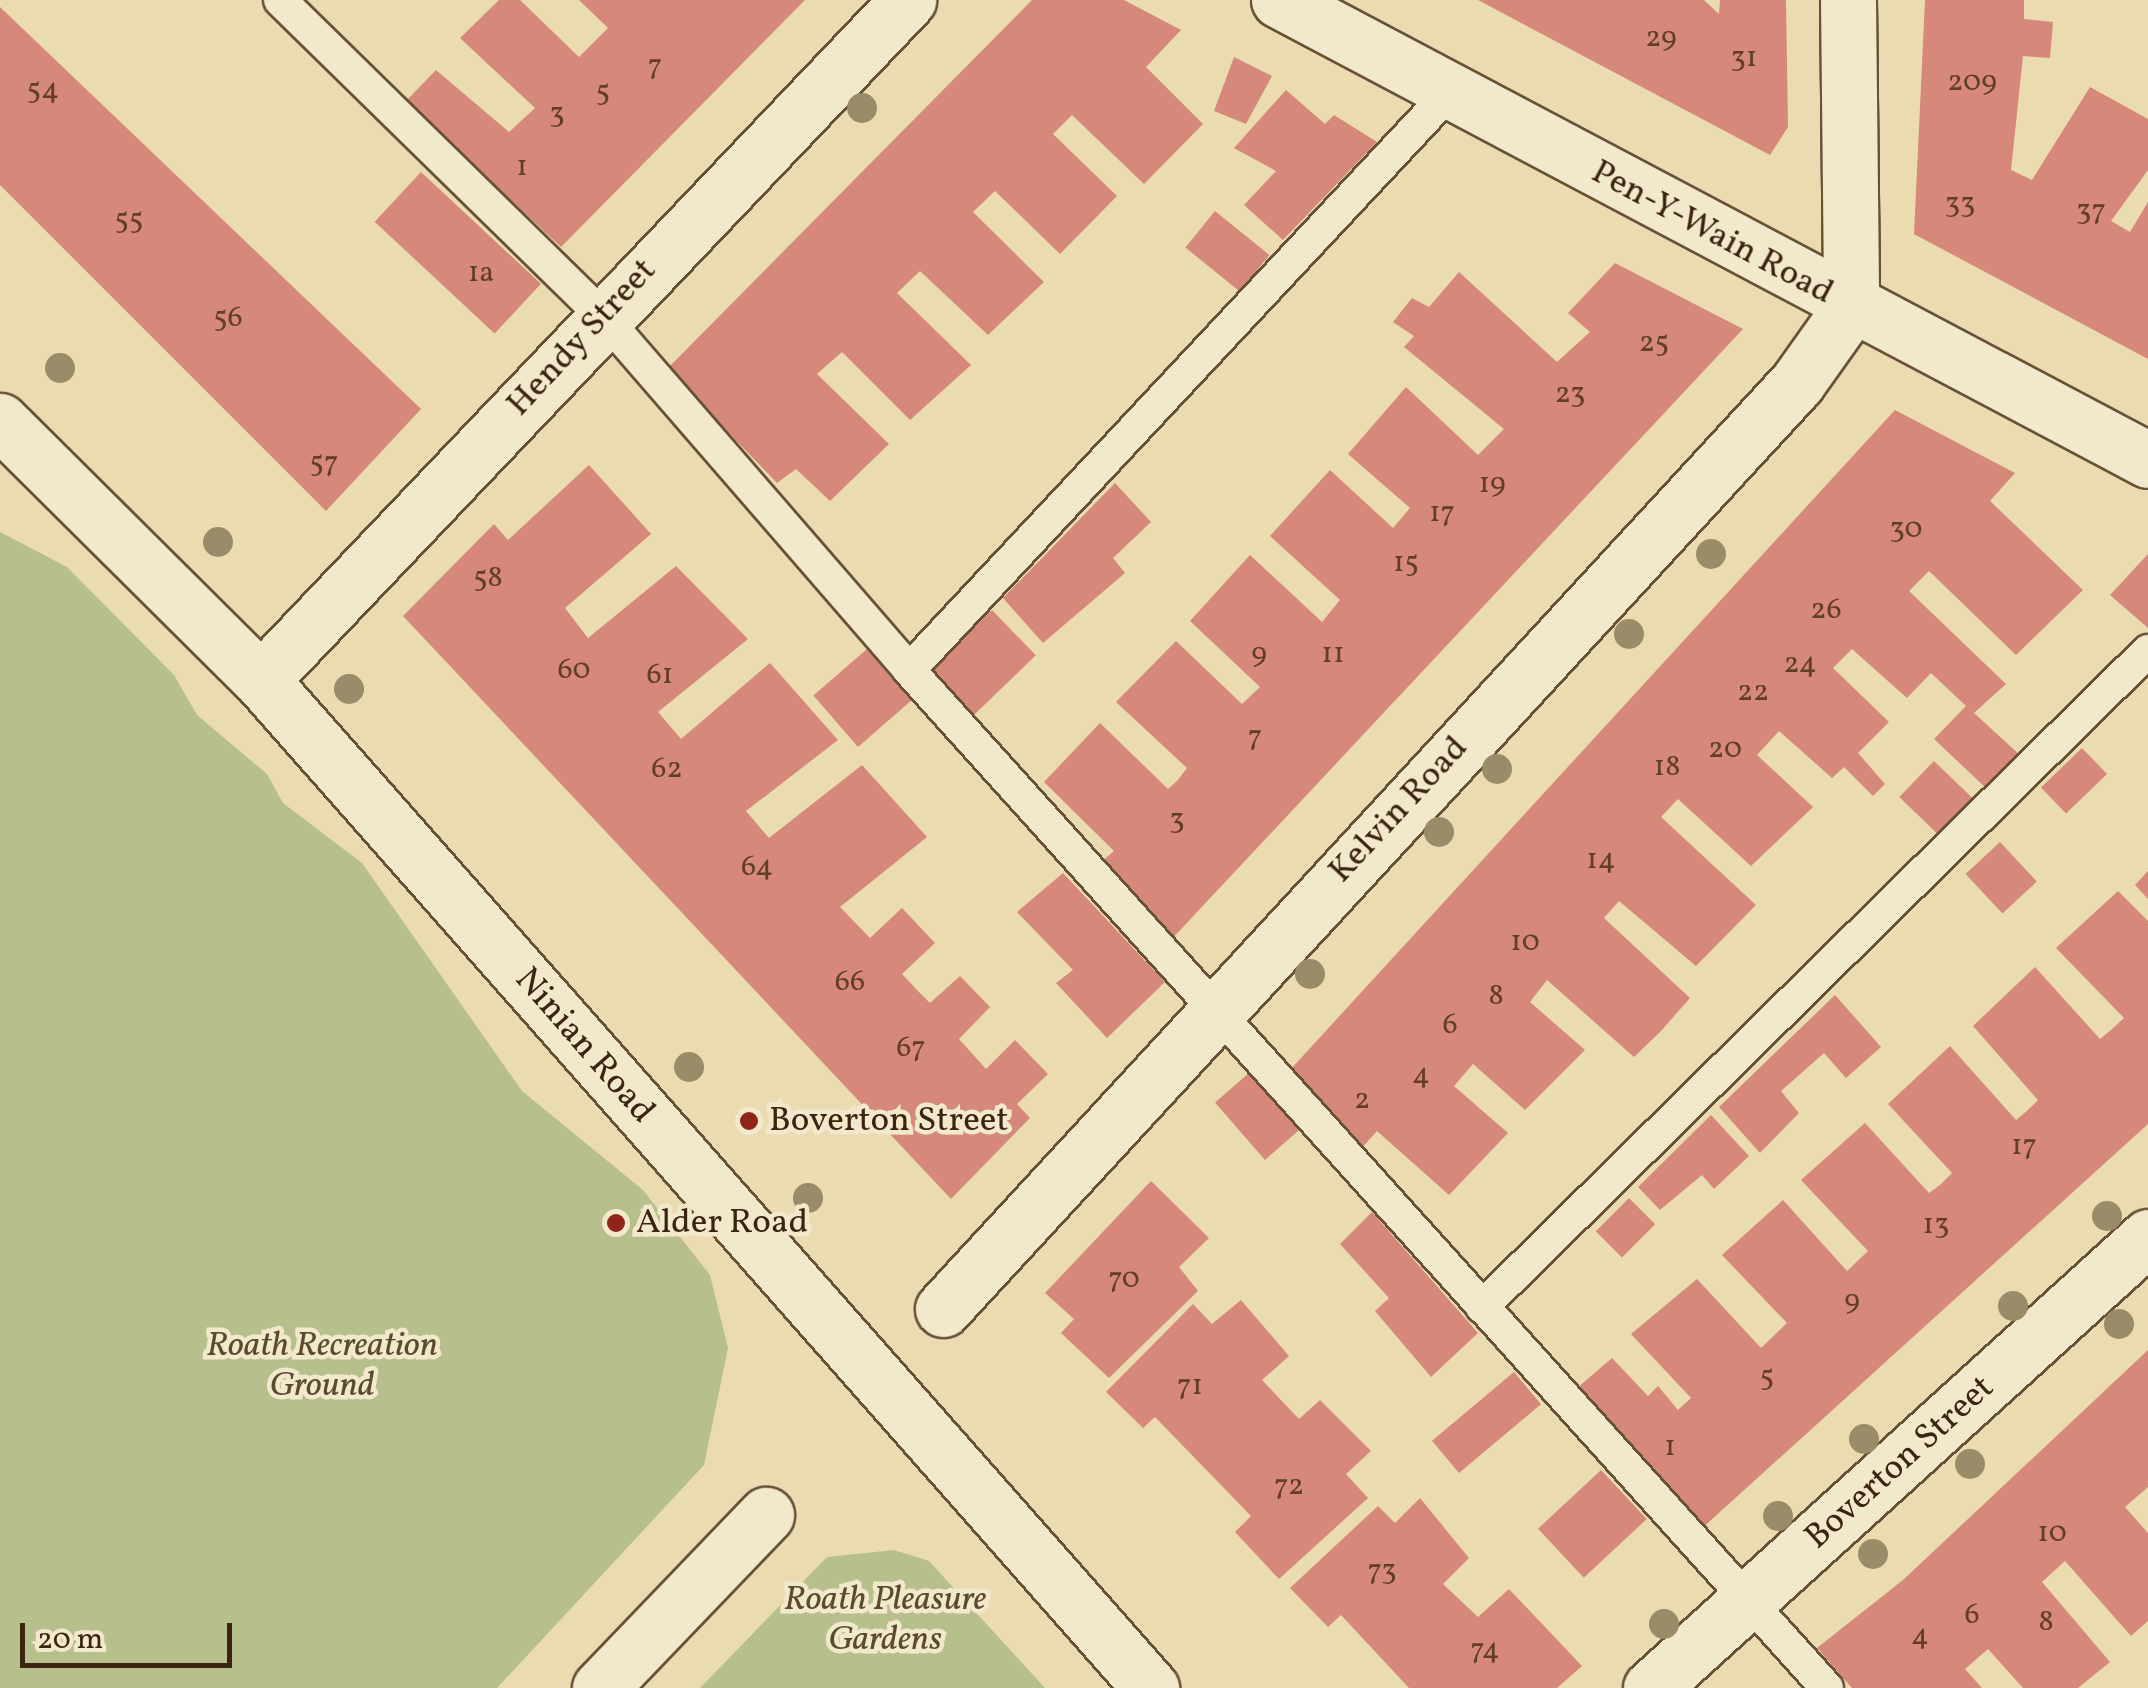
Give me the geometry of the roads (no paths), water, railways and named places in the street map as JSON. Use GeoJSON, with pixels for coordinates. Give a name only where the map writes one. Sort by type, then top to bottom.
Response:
{"type":"FeatureCollection","features":[{"type":"Feature","properties":{"kind":"street","name":"Hendy Street"},"geometry":{"type":"LineString","coordinates":[[261,680],[602,315],[908,0]]}},
{"type":"Feature","properties":{"kind":"street","name":"Pen-Y-Wain Road"},"geometry":{"type":"LineString","coordinates":[[1279,0],[1448,94],[2148,460]]}},
{"type":"Feature","properties":{"kind":"street"},"geometry":{"type":"LineString","coordinates":[[1848,0],[1851,307]]}},
{"type":"Feature","properties":{"kind":"street","name":"Kelvin Road"},"geometry":{"type":"LineString","coordinates":[[943,1309],[1215,1008],[1797,383],[1851,307]]}},
{"type":"Feature","properties":{"kind":"street","name":"Ninian Road"},"geometry":{"type":"LineString","coordinates":[[0,421],[261,680],[1150,1688]]}},
{"type":"Feature","properties":{"kind":"street","name":"Boverton Street"},"geometry":{"type":"LineString","coordinates":[[1651,1688],[2148,1236]]}},
{"type":"Feature","properties":{"kind":"street"},"geometry":{"type":"LineString","coordinates":[[600,1688],[766,1514]]}},
{"type":"Feature","properties":{"kind":"lane"},"geometry":{"type":"LineString","coordinates":[[280,0],[602,315],[909,670],[1827,1688]]}},
{"type":"Feature","properties":{"kind":"lane"},"geometry":{"type":"LineString","coordinates":[[909,670],[1448,94]]}},
{"type":"Feature","properties":{"kind":"lane"},"geometry":{"type":"LineString","coordinates":[[1482,1307],[2148,651]]}},
{"type":"Feature","properties":{"kind":"place","name":"Boverton Street"},"geometry":{"type":"Point","coordinates":[749,1121]}},
{"type":"Feature","properties":{"kind":"place","name":"Alder Road"},"geometry":{"type":"Point","coordinates":[616,1223]}},
{"type":"Feature","properties":{"kind":"park label","name":"Roath Recreation Ground"},"geometry":{"type":"Point","coordinates":[322,1366]}},
{"type":"Feature","properties":{"kind":"park label","name":"Roath Pleasure Gardens"},"geometry":{"type":"Point","coordinates":[885,1620]}}]}
